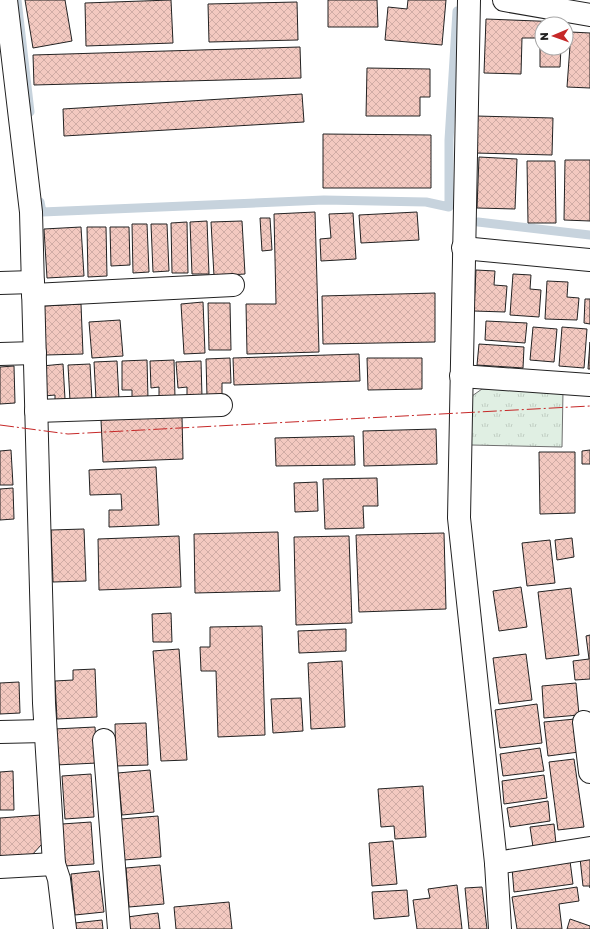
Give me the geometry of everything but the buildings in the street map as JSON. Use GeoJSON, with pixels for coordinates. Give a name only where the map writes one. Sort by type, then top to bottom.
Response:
{"type":"FeatureCollection","features":[{"type":"Feature","properties":{"kind":"street"},"geometry":{"type":"LineString","coordinates":[[6,0],[4,23],[31,212],[45,731],[54,864],[59,879],[65,929]]}},
{"type":"Feature","properties":{"kind":"street"},"geometry":{"type":"LineString","coordinates":[[469,0],[463,248],[459,518],[496,863],[500,929]]}},
{"type":"Feature","properties":{"kind":"street"},"geometry":{"type":"LineString","coordinates":[[504,0],[590,14]]}},
{"type":"Feature","properties":{"kind":"street"},"geometry":{"type":"LineString","coordinates":[[463,248],[590,260]]}},
{"type":"Feature","properties":{"kind":"street"},"geometry":{"type":"LineString","coordinates":[[0,283],[33,289],[233,285]]}},
{"type":"Feature","properties":{"kind":"street"},"geometry":{"type":"LineString","coordinates":[[0,354],[35,353]]}},
{"type":"Feature","properties":{"kind":"street"},"geometry":{"type":"LineString","coordinates":[[461,376],[590,385]]}},
{"type":"Feature","properties":{"kind":"street"},"geometry":{"type":"LineString","coordinates":[[36,411],[221,405]]}},
{"type":"Feature","properties":{"kind":"street"},"geometry":{"type":"LineString","coordinates":[[584,722],[590,772]]}},
{"type":"Feature","properties":{"kind":"street"},"geometry":{"type":"LineString","coordinates":[[0,732],[45,731]]}},
{"type":"Feature","properties":{"kind":"street"},"geometry":{"type":"LineString","coordinates":[[104,740],[119,929]]}},
{"type":"Feature","properties":{"kind":"street"},"geometry":{"type":"LineString","coordinates":[[496,863],[590,848]]}},
{"type":"Feature","properties":{"kind":"street"},"geometry":{"type":"LineString","coordinates":[[0,867],[54,864]]}},
{"type":"Feature","properties":{"kind":"green space"},"geometry":{"type":"Polygon","coordinates":[[[482,389],[563,391],[562,447],[471,445],[472,396],[482,389]]]}},
{"type":"Feature","properties":{"kind":"waterway"},"geometry":{"type":"LineString","coordinates":[[17,0],[30,112]]}},
{"type":"Feature","properties":{"kind":"waterway"},"geometry":{"type":"LineString","coordinates":[[40,202],[42,212],[324,200],[426,202],[449,207],[449,140],[457,11]]}},
{"type":"Feature","properties":{"kind":"waterway"},"geometry":{"type":"LineString","coordinates":[[478,222],[590,235]]}},
{"type":"Feature","properties":{"kind":"power"},"geometry":{"type":"LineString","coordinates":[[0,425],[68,434],[590,406]]}}]}
